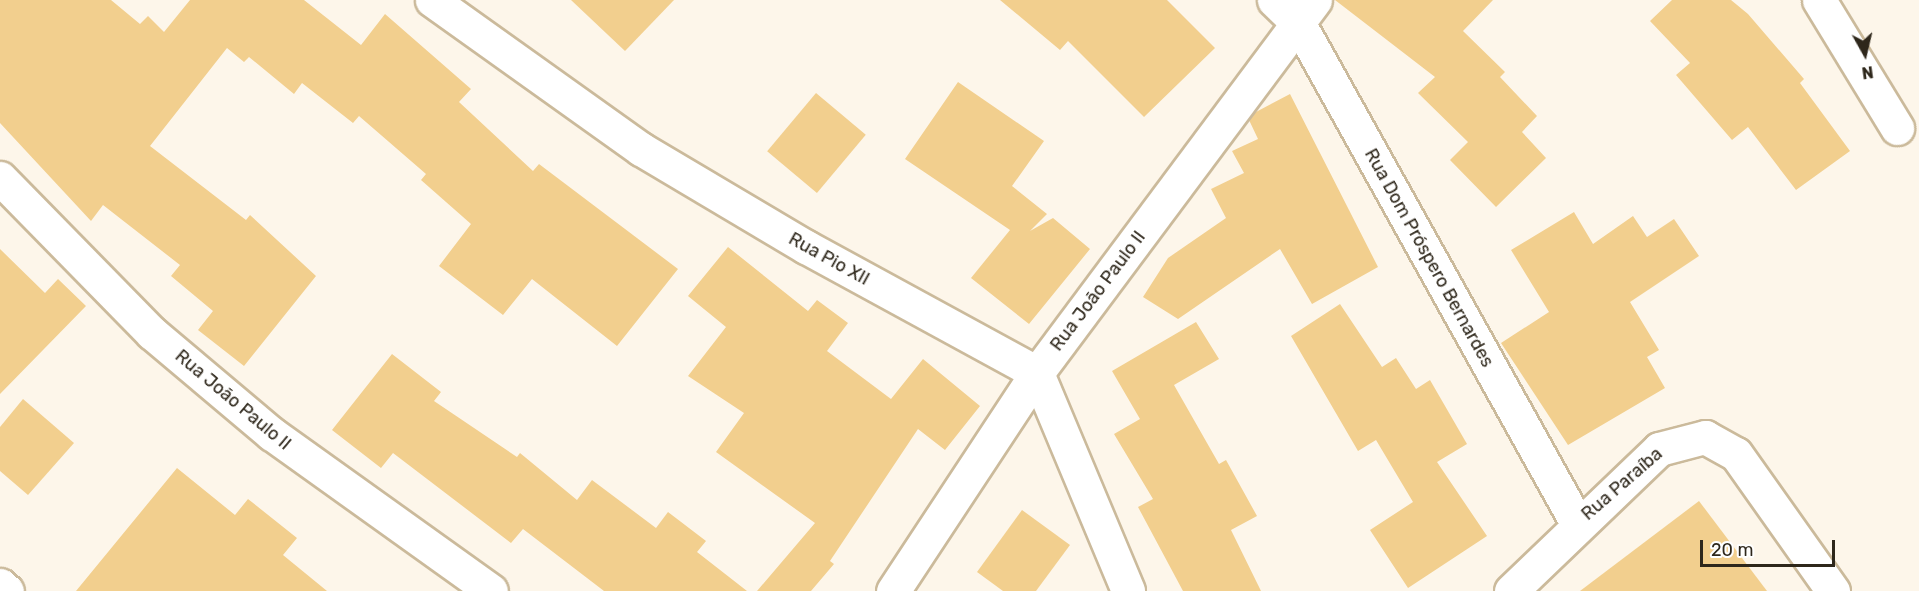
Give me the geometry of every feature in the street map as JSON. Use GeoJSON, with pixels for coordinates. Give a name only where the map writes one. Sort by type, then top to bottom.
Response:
{"type":"FeatureCollection","features":[{"type":"Feature","properties":{"kind":"street","name":"Rua Pio XII"},"geometry":{"type":"LineString","coordinates":[[432,0],[641,149],[806,247],[1037,373]]}},
{"type":"Feature","properties":{"kind":"street","name":"Rua Dom Próspero Bernardes"},"geometry":{"type":"LineString","coordinates":[[1274,0],[1307,12],[1577,523]]}},
{"type":"Feature","properties":{"kind":"street"},"geometry":{"type":"LineString","coordinates":[[1819,0],[1897,128]]}},
{"type":"Feature","properties":{"kind":"street","name":"Rua João Paulo II"},"geometry":{"type":"LineString","coordinates":[[893,591],[1037,373],[1307,12]]}},
{"type":"Feature","properties":{"kind":"street","name":"Rua João Paulo II"},"geometry":{"type":"LineString","coordinates":[[0,178],[152,333],[272,434],[491,591]]}},
{"type":"Feature","properties":{"kind":"street"},"geometry":{"type":"LineString","coordinates":[[1037,373],[1128,591]]}},
{"type":"Feature","properties":{"kind":"street","name":"Rua Paraíba"},"geometry":{"type":"LineString","coordinates":[[1511,591],[1577,523],[1659,449],[1678,441],[1716,439],[1749,470],[1833,591]]}},
{"type":"Feature","properties":{"kind":"street"},"geometry":{"type":"LineString","coordinates":[[0,585],[7,591]]}},
{"type":"Feature","properties":{"kind":"building"},"geometry":{"type":"Polygon","coordinates":[[[0,0],[111,0],[140,24],[148,16],[164,32],[190,0],[304,0],[361,45],[385,14],[471,89],[459,102],[533,171],[539,164],[678,269],[617,346],[532,279],[503,315],[439,266],[471,224],[421,180],[426,174],[359,116],[353,123],[302,83],[294,94],[249,57],[244,62],[227,48],[150,146],[246,220],[250,215],[316,276],[244,366],[198,330],[213,311],[171,276],[180,265],[103,205],[91,221],[0,123],[0,0]]]}},
{"type":"Feature","properties":{"kind":"building"},"geometry":{"type":"Polygon","coordinates":[[[571,0],[674,0],[625,51],[571,0]]]}},
{"type":"Feature","properties":{"kind":"building"},"geometry":{"type":"Polygon","coordinates":[[[1000,0],[1167,0],[1215,48],[1144,117],[1068,41],[1060,50],[1000,0]]]}},
{"type":"Feature","properties":{"kind":"building"},"geometry":{"type":"Polygon","coordinates":[[[1335,0],[1493,0],[1463,31],[1505,72],[1500,77],[1537,116],[1522,132],[1546,158],[1496,207],[1450,160],[1468,142],[1418,93],[1435,77],[1335,0]]]}},
{"type":"Feature","properties":{"kind":"building"},"geometry":{"type":"Polygon","coordinates":[[[1672,0],[1731,0],[1748,14],[1804,79],[1800,83],[1850,151],[1796,190],[1748,127],[1732,140],[1676,75],[1690,63],[1650,21],[1672,0]]]}},
{"type":"Feature","properties":{"kind":"building"},"geometry":{"type":"Polygon","coordinates":[[[958,82],[1044,141],[1012,186],[1047,214],[1030,231],[1053,218],[1090,249],[1029,324],[971,278],[1010,230],[905,159],[958,82]]]}},
{"type":"Feature","properties":{"kind":"building"},"geometry":{"type":"Polygon","coordinates":[[[816,93],[866,135],[817,193],[767,151],[816,93]]]}},
{"type":"Feature","properties":{"kind":"building"},"geometry":{"type":"Polygon","coordinates":[[[1290,94],[1378,267],[1312,304],[1280,249],[1178,319],[1143,297],[1168,258],[1226,218],[1211,189],[1244,173],[1232,151],[1258,139],[1249,120],[1254,113],[1290,94]]]}},
{"type":"Feature","properties":{"kind":"building"},"geometry":{"type":"Polygon","coordinates":[[[1574,212],[1593,244],[1633,216],[1647,237],[1674,219],[1699,256],[1630,302],[1659,350],[1647,357],[1665,388],[1568,445],[1501,343],[1549,312],[1511,250],[1574,212]]]}},
{"type":"Feature","properties":{"kind":"building"},"geometry":{"type":"Polygon","coordinates":[[[728,247],[808,311],[817,300],[848,323],[827,351],[891,399],[923,359],[980,406],[945,450],[918,429],[830,561],[834,564],[811,591],[757,591],[815,523],[716,452],[744,413],[688,376],[726,327],[688,296],[728,247]]]}},
{"type":"Feature","properties":{"kind":"building"},"geometry":{"type":"Polygon","coordinates":[[[0,249],[45,293],[58,279],[86,306],[0,394],[0,249]]]}},
{"type":"Feature","properties":{"kind":"building"},"geometry":{"type":"Polygon","coordinates":[[[1340,304],[1382,367],[1396,358],[1416,389],[1430,380],[1467,444],[1437,462],[1487,536],[1408,588],[1370,530],[1413,502],[1376,440],[1358,451],[1291,336],[1340,304]]]}},
{"type":"Feature","properties":{"kind":"building"},"geometry":{"type":"Polygon","coordinates":[[[1196,322],[1219,359],[1174,385],[1219,464],[1226,460],[1257,516],[1231,530],[1261,591],[1183,591],[1138,507],[1153,499],[1114,434],[1140,419],[1112,371],[1196,322]]]}},
{"type":"Feature","properties":{"kind":"building"},"geometry":{"type":"Polygon","coordinates":[[[392,354],[441,392],[434,401],[517,457],[520,453],[577,500],[592,480],[656,528],[668,512],[706,541],[697,552],[747,591],[604,591],[523,529],[511,543],[393,453],[381,468],[332,430],[392,354]]]}},
{"type":"Feature","properties":{"kind":"building"},"geometry":{"type":"Polygon","coordinates":[[[23,399],[74,443],[28,495],[0,471],[0,427],[23,399]]]}},
{"type":"Feature","properties":{"kind":"building"},"geometry":{"type":"Polygon","coordinates":[[[177,468],[235,515],[248,499],[297,538],[283,555],[327,591],[76,591],[177,468]]]}},
{"type":"Feature","properties":{"kind":"building"},"geometry":{"type":"Polygon","coordinates":[[[1699,501],[1767,591],[1580,591],[1699,501]]]}},
{"type":"Feature","properties":{"kind":"building"},"geometry":{"type":"Polygon","coordinates":[[[1022,510],[1070,545],[1036,591],[1003,591],[977,572],[1022,510]]]}}]}
